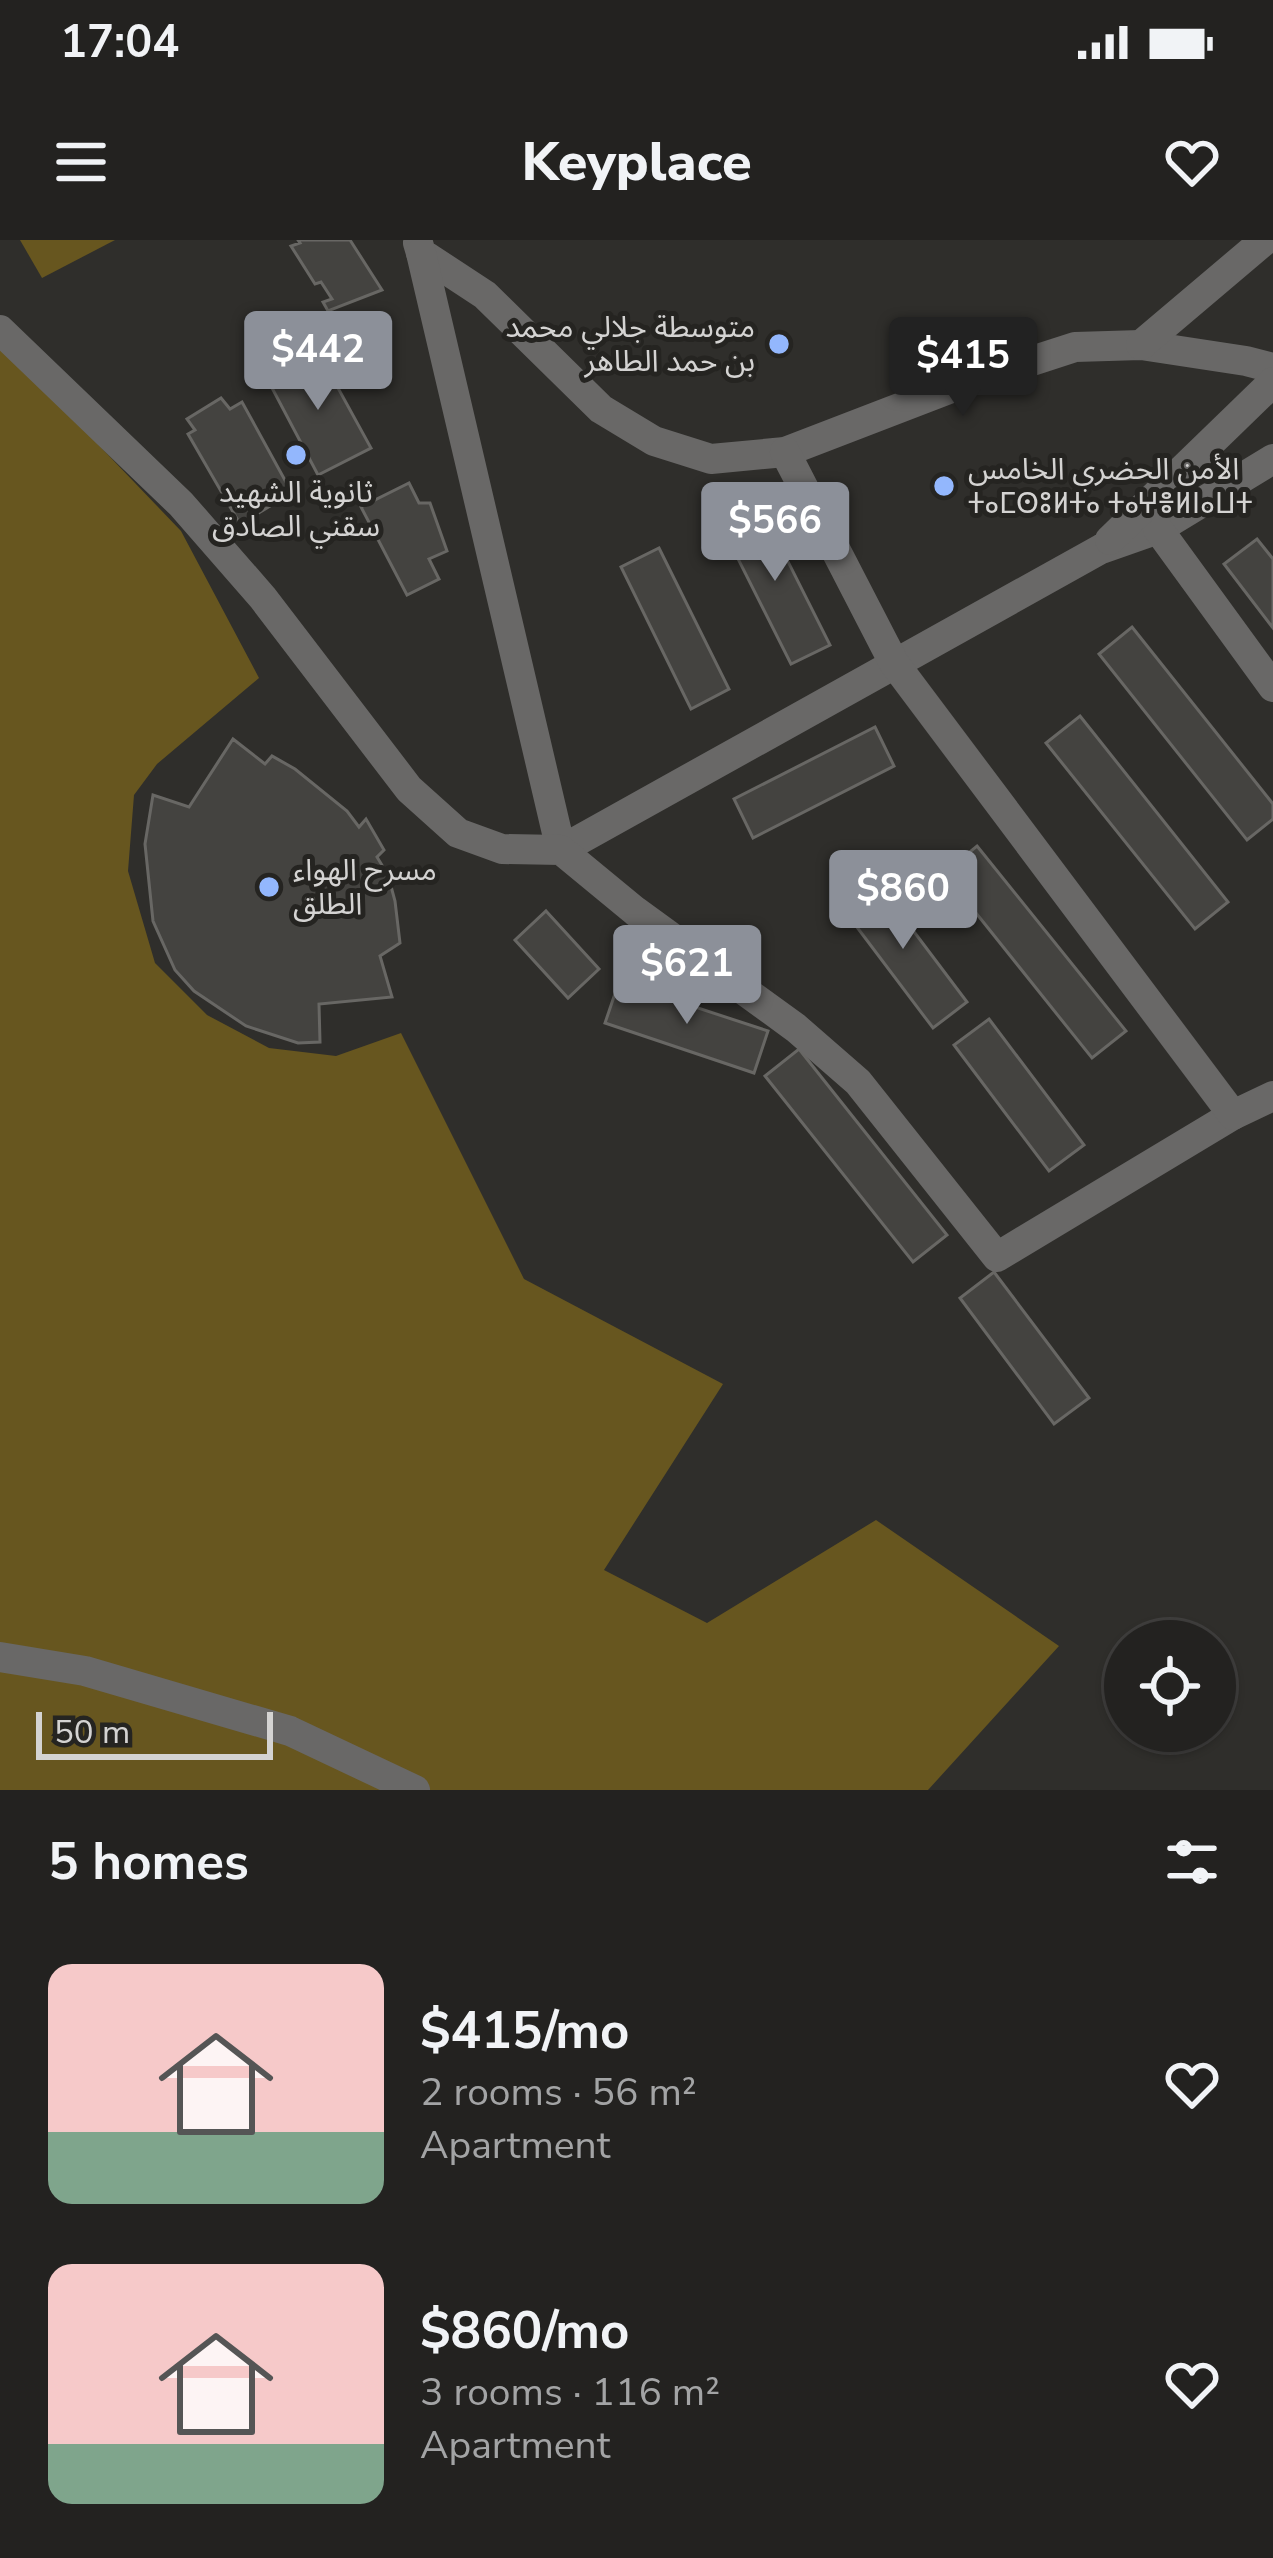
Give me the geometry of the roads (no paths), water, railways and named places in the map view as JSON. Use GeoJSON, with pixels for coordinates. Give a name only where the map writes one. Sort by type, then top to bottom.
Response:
{"type":"FeatureCollection","features":[{"type":"Feature","properties":{"kind":"street"},"geometry":{"type":"LineString","coordinates":[[1141,345],[1265,240]]}},
{"type":"Feature","properties":{"kind":"street"},"geometry":{"type":"LineString","coordinates":[[419,246],[485,295],[601,409],[654,441],[711,459],[785,452],[967,382],[1075,347],[1141,345],[1273,368]]}},
{"type":"Feature","properties":{"kind":"street"},"geometry":{"type":"LineString","coordinates":[[419,246],[561,850],[635,911],[796,1028],[858,1082],[998,1257],[1233,1115],[1273,1096]]}},
{"type":"Feature","properties":{"kind":"street"},"geometry":{"type":"LineString","coordinates":[[0,330],[181,504],[263,598],[409,789],[458,833],[502,850],[561,850],[1101,548],[1158,529],[1273,458]]}},
{"type":"Feature","properties":{"kind":"street"},"geometry":{"type":"LineString","coordinates":[[1101,548],[1273,382]]}},
{"type":"Feature","properties":{"kind":"street"},"geometry":{"type":"LineString","coordinates":[[785,452],[894,663],[1233,1115]]}},
{"type":"Feature","properties":{"kind":"street"},"geometry":{"type":"LineString","coordinates":[[1158,529],[1273,687]]}},
{"type":"Feature","properties":{"kind":"street"},"geometry":{"type":"LineString","coordinates":[[0,1657],[85,1671],[290,1731],[415,1790]]}},
{"type":"Feature","properties":{"kind":"place","name":"متوسطة جلالي محمد بن حمد الطاهر"},"geometry":{"type":"Point","coordinates":[779,344]}},
{"type":"Feature","properties":{"kind":"place","name":"ثانوية الشهيد سقني الصادق"},"geometry":{"type":"Point","coordinates":[296,455]}},
{"type":"Feature","properties":{"kind":"place","name":"الأمن الحضري الخامس ⵜⴰⵎⵙⵓⵍⵜⴰ ⵜⴰⵖⴻⵍⵏⴰⵡⵜ"},"geometry":{"type":"Point","coordinates":[944,486]}},
{"type":"Feature","properties":{"kind":"place","name":"مسرح الهواء الطلق"},"geometry":{"type":"Point","coordinates":[269,887]}}]}
